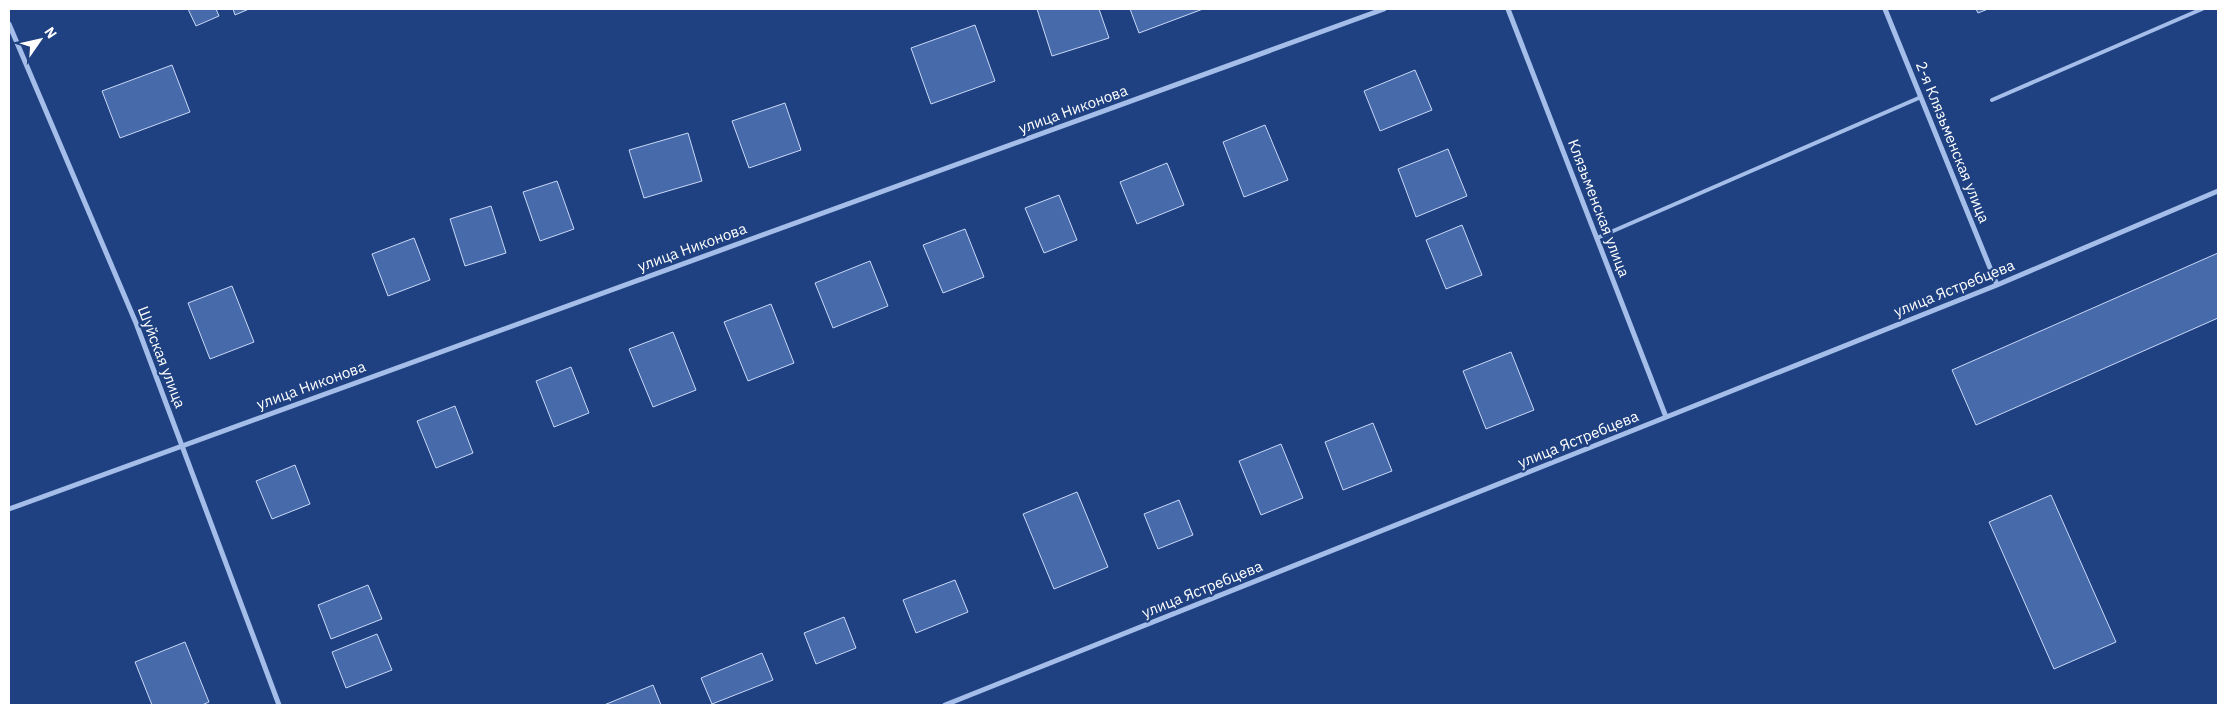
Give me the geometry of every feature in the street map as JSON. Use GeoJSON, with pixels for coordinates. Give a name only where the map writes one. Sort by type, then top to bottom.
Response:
{"type":"FeatureCollection","features":[{"type":"Feature","properties":{"kind":"street","name":"улица Никонова"},"geometry":{"type":"LineString","coordinates":[[9,509],[1384,9]]}},
{"type":"Feature","properties":{"kind":"street","name":"Клязьменская улица"},"geometry":{"type":"LineString","coordinates":[[1508,9],[1666,417]]}},
{"type":"Feature","properties":{"kind":"street","name":"2-я Клязьменская улица"},"geometry":{"type":"LineString","coordinates":[[1885,9],[1997,285]]}},
{"type":"Feature","properties":{"kind":"street","name":"Шуйская улица"},"geometry":{"type":"LineString","coordinates":[[9,24],[136,324],[279,705]]}},
{"type":"Feature","properties":{"kind":"street","name":"улица Ястребцева"},"geometry":{"type":"LineString","coordinates":[[945,705],[1997,285],[2218,191]]}},
{"type":"Feature","properties":{"kind":"lane"},"geometry":{"type":"LineString","coordinates":[[1992,100],[2202,9]]}},
{"type":"Feature","properties":{"kind":"lane"},"geometry":{"type":"LineString","coordinates":[[1597,238],[1921,98]]}},
{"type":"Feature","properties":{"kind":"building"},"geometry":{"type":"Polygon","coordinates":[[[188,9],[216,9],[219,16],[196,26],[188,9]]]}},
{"type":"Feature","properties":{"kind":"building"},"geometry":{"type":"Polygon","coordinates":[[[233,9],[249,9],[235,15],[233,9]]]}},
{"type":"Feature","properties":{"kind":"building"},"geometry":{"type":"Polygon","coordinates":[[[1037,9],[1099,9],[1109,38],[1052,56],[1037,9]]]}},
{"type":"Feature","properties":{"kind":"building"},"geometry":{"type":"Polygon","coordinates":[[[1130,9],[1203,9],[1139,33],[1130,9]]]}},
{"type":"Feature","properties":{"kind":"building"},"geometry":{"type":"Polygon","coordinates":[[[1976,9],[1988,9],[1978,13],[1976,9]]]}},
{"type":"Feature","properties":{"kind":"building"},"geometry":{"type":"Polygon","coordinates":[[[975,25],[995,81],[931,104],[911,48],[975,25]]]}},
{"type":"Feature","properties":{"kind":"building"},"geometry":{"type":"Polygon","coordinates":[[[172,65],[190,112],[120,138],[102,91],[172,65]]]}},
{"type":"Feature","properties":{"kind":"building"},"geometry":{"type":"Polygon","coordinates":[[[1415,70],[1432,110],[1380,131],[1364,91],[1415,70]]]}},
{"type":"Feature","properties":{"kind":"building"},"geometry":{"type":"Polygon","coordinates":[[[785,103],[801,150],[749,168],[732,121],[785,103]]]}},
{"type":"Feature","properties":{"kind":"building"},"geometry":{"type":"Polygon","coordinates":[[[1265,125],[1288,180],[1244,197],[1223,142],[1265,125]]]}},
{"type":"Feature","properties":{"kind":"building"},"geometry":{"type":"Polygon","coordinates":[[[688,133],[702,181],[644,198],[629,150],[688,133]]]}},
{"type":"Feature","properties":{"kind":"building"},"geometry":{"type":"Polygon","coordinates":[[[1448,149],[1467,196],[1416,217],[1398,169],[1448,149]]]}},
{"type":"Feature","properties":{"kind":"building"},"geometry":{"type":"Polygon","coordinates":[[[1167,163],[1184,205],[1137,224],[1120,182],[1167,163]]]}},
{"type":"Feature","properties":{"kind":"building"},"geometry":{"type":"Polygon","coordinates":[[[557,181],[574,229],[540,241],[523,192],[557,181]]]}},
{"type":"Feature","properties":{"kind":"building"},"geometry":{"type":"Polygon","coordinates":[[[1059,195],[1077,240],[1044,253],[1025,208],[1059,195]]]}},
{"type":"Feature","properties":{"kind":"building"},"geometry":{"type":"Polygon","coordinates":[[[491,206],[506,253],[465,266],[450,219],[491,206]]]}},
{"type":"Feature","properties":{"kind":"building"},"geometry":{"type":"Polygon","coordinates":[[[1462,225],[1482,275],[1446,289],[1426,240],[1462,225]]]}},
{"type":"Feature","properties":{"kind":"building"},"geometry":{"type":"Polygon","coordinates":[[[965,229],[984,277],[943,293],[923,245],[965,229]]]}},
{"type":"Feature","properties":{"kind":"building"},"geometry":{"type":"Polygon","coordinates":[[[414,238],[430,280],[388,296],[372,254],[414,238]]]}},
{"type":"Feature","properties":{"kind":"building"},"geometry":{"type":"Polygon","coordinates":[[[2218,253],[2218,318],[1976,425],[1952,370],[2218,253]]]}},
{"type":"Feature","properties":{"kind":"building"},"geometry":{"type":"Polygon","coordinates":[[[870,261],[888,306],[833,328],[815,283],[870,261]]]}},
{"type":"Feature","properties":{"kind":"building"},"geometry":{"type":"Polygon","coordinates":[[[232,286],[254,342],[210,359],[188,303],[232,286]]]}},
{"type":"Feature","properties":{"kind":"building"},"geometry":{"type":"Polygon","coordinates":[[[771,304],[794,363],[748,381],[724,322],[771,304]]]}},
{"type":"Feature","properties":{"kind":"building"},"geometry":{"type":"Polygon","coordinates":[[[673,332],[696,390],[653,407],[629,349],[673,332]]]}},
{"type":"Feature","properties":{"kind":"building"},"geometry":{"type":"Polygon","coordinates":[[[1511,352],[1534,410],[1486,429],[1463,371],[1511,352]]]}},
{"type":"Feature","properties":{"kind":"building"},"geometry":{"type":"Polygon","coordinates":[[[571,367],[589,413],[554,427],[536,381],[571,367]]]}},
{"type":"Feature","properties":{"kind":"building"},"geometry":{"type":"Polygon","coordinates":[[[455,406],[473,453],[436,468],[417,421],[455,406]]]}},
{"type":"Feature","properties":{"kind":"building"},"geometry":{"type":"Polygon","coordinates":[[[1373,423],[1392,471],[1343,490],[1325,442],[1373,423]]]}},
{"type":"Feature","properties":{"kind":"building"},"geometry":{"type":"Polygon","coordinates":[[[1281,444],[1303,498],[1261,515],[1239,461],[1281,444]]]}},
{"type":"Feature","properties":{"kind":"building"},"geometry":{"type":"Polygon","coordinates":[[[295,465],[310,504],[272,519],[256,481],[295,465]]]}},
{"type":"Feature","properties":{"kind":"building"},"geometry":{"type":"Polygon","coordinates":[[[1077,492],[1108,567],[1054,589],[1023,514],[1077,492]]]}},
{"type":"Feature","properties":{"kind":"building"},"geometry":{"type":"Polygon","coordinates":[[[2051,495],[2116,642],[2054,669],[1989,522],[2051,495]]]}},
{"type":"Feature","properties":{"kind":"building"},"geometry":{"type":"Polygon","coordinates":[[[1179,500],[1193,535],[1158,549],[1144,514],[1179,500]]]}},
{"type":"Feature","properties":{"kind":"building"},"geometry":{"type":"Polygon","coordinates":[[[955,580],[968,612],[916,633],[903,600],[955,580]]]}},
{"type":"Feature","properties":{"kind":"building"},"geometry":{"type":"Polygon","coordinates":[[[368,585],[382,619],[331,639],[318,605],[368,585]]]}},
{"type":"Feature","properties":{"kind":"building"},"geometry":{"type":"Polygon","coordinates":[[[844,617],[856,648],[816,664],[804,633],[844,617]]]}},
{"type":"Feature","properties":{"kind":"building"},"geometry":{"type":"Polygon","coordinates":[[[377,634],[392,670],[346,688],[332,652],[377,634]]]}},
{"type":"Feature","properties":{"kind":"building"},"geometry":{"type":"Polygon","coordinates":[[[185,642],[209,702],[202,705],[152,705],[135,662],[185,642]]]}},
{"type":"Feature","properties":{"kind":"building"},"geometry":{"type":"Polygon","coordinates":[[[762,653],[773,680],[712,704],[701,678],[762,653]]]}},
{"type":"Feature","properties":{"kind":"building"},"geometry":{"type":"Polygon","coordinates":[[[653,685],[661,705],[604,705],[653,685]]]}}]}
